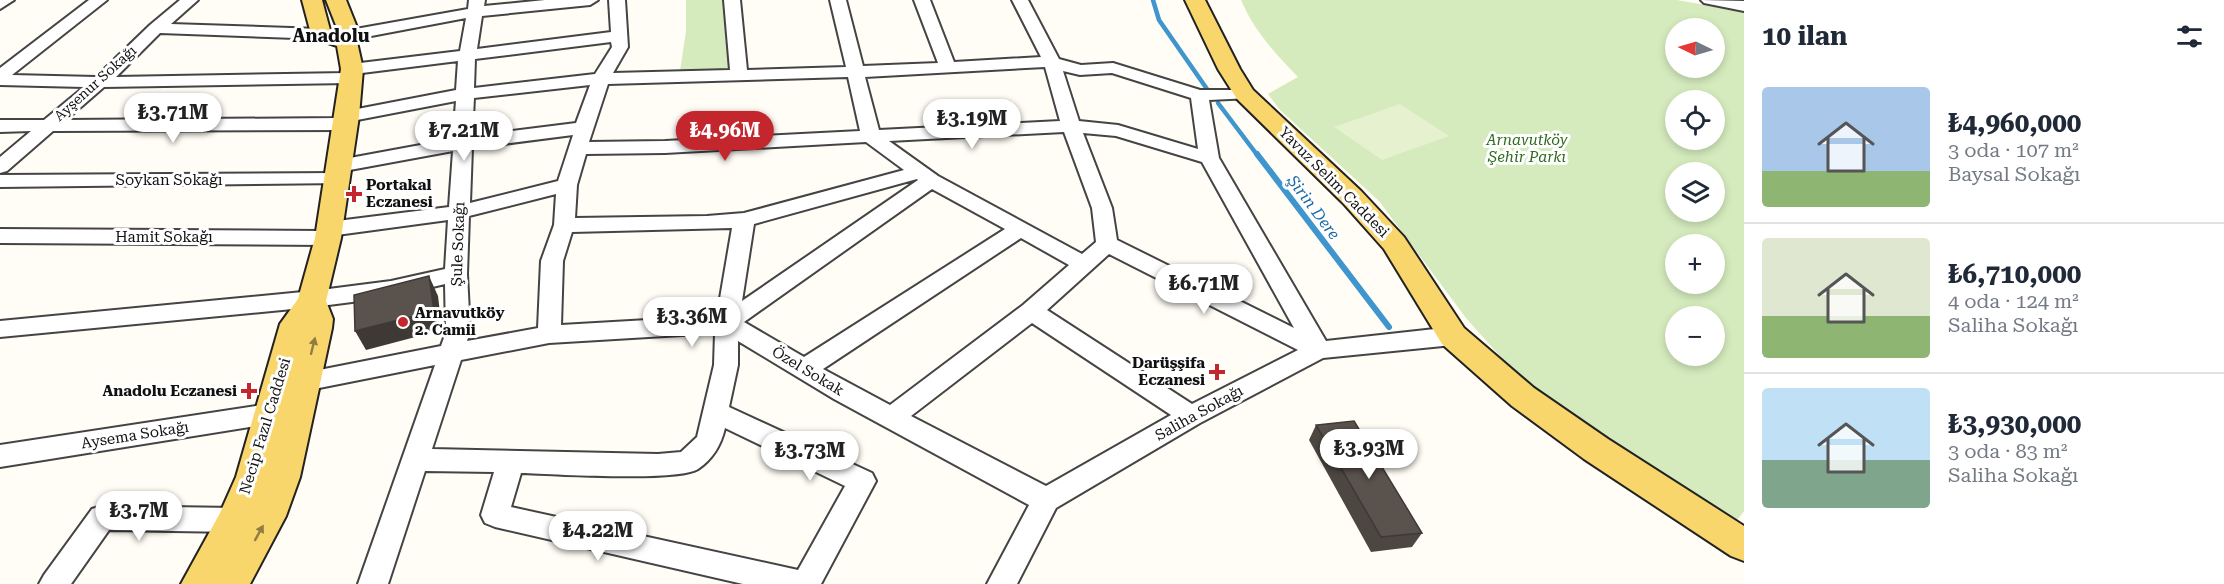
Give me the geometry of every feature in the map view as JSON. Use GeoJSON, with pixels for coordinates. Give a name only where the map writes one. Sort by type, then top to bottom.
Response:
{"type":"FeatureCollection","features":[{"type":"Feature","properties":{"kind":"main road"},"geometry":{"type":"LineString","coordinates":[[312,0],[321,34],[349,38]]}},
{"type":"Feature","properties":{"kind":"main road","name":"Necip Fazıl Caddesi"},"geometry":{"type":"LineString","coordinates":[[200,584],[235,520],[253,477],[295,324],[312,300],[329,234],[351,74],[349,38],[336,0]]}},
{"type":"Feature","properties":{"kind":"main road","name":"Yavuz Selim Caddesi"},"geometry":{"type":"LineString","coordinates":[[1195,0],[1229,69],[1245,94],[1352,197],[1394,243],[1453,336],[1523,397],[1596,449],[1744,545]]}},
{"type":"Feature","properties":{"kind":"main road","name":"Necip Fazıl Caddesi"},"geometry":{"type":"LineString","coordinates":[[231,584],[268,516],[282,477],[318,319],[312,300]]}},
{"type":"Feature","properties":{"kind":"street"},"geometry":{"type":"LineString","coordinates":[[0,4],[6,0]]}},
{"type":"Feature","properties":{"kind":"street"},"geometry":{"type":"LineString","coordinates":[[0,78],[99,0]]}},
{"type":"Feature","properties":{"kind":"street","name":"Ayşenur Sokağı"},"geometry":{"type":"LineString","coordinates":[[0,167],[100,82],[156,27],[190,0]]}},
{"type":"Feature","properties":{"kind":"street"},"geometry":{"type":"LineString","coordinates":[[349,38],[476,6],[590,0]]}},
{"type":"Feature","properties":{"kind":"street"},"geometry":{"type":"LineString","coordinates":[[549,334],[552,261],[564,225],[567,185],[601,80],[620,47],[617,0]]}},
{"type":"Feature","properties":{"kind":"street"},"geometry":{"type":"LineString","coordinates":[[732,0],[739,75]]}},
{"type":"Feature","properties":{"kind":"street"},"geometry":{"type":"LineString","coordinates":[[838,0],[870,136],[926,176],[1084,264]]}},
{"type":"Feature","properties":{"kind":"street"},"geometry":{"type":"LineString","coordinates":[[922,0],[948,67]]}},
{"type":"Feature","properties":{"kind":"street"},"geometry":{"type":"LineString","coordinates":[[1020,0],[1052,62],[1071,126],[1102,208],[1107,244]]}},
{"type":"Feature","properties":{"kind":"street"},"geometry":{"type":"LineString","coordinates":[[1709,0],[1744,6]]}},
{"type":"Feature","properties":{"kind":"street","name":"Şule Sokağı"},"geometry":{"type":"LineString","coordinates":[[374,584],[458,332],[456,274],[467,56],[476,6]]}},
{"type":"Feature","properties":{"kind":"street"},"geometry":{"type":"LineString","coordinates":[[156,27],[321,34]]}},
{"type":"Feature","properties":{"kind":"street"},"geometry":{"type":"LineString","coordinates":[[0,78],[100,82],[351,74],[620,36]]}},
{"type":"Feature","properties":{"kind":"street"},"geometry":{"type":"LineString","coordinates":[[0,126],[346,120],[465,94],[601,80],[854,72],[1052,62],[1080,70],[1113,68],[1199,95],[1245,94]]}},
{"type":"Feature","properties":{"kind":"street"},"geometry":{"type":"LineString","coordinates":[[1199,95],[1209,158],[1319,350]]}},
{"type":"Feature","properties":{"kind":"street"},"geometry":{"type":"LineString","coordinates":[[578,148],[664,147],[1071,126],[1118,131],[1209,158]]}},
{"type":"Feature","properties":{"kind":"street","name":"Soykan Sokağı"},"geometry":{"type":"LineString","coordinates":[[0,181],[339,172],[463,144],[584,128]]}},
{"type":"Feature","properties":{"kind":"street"},"geometry":{"type":"LineString","coordinates":[[564,225],[707,223],[744,220],[926,176]]}},
{"type":"Feature","properties":{"kind":"street"},"geometry":{"type":"LineString","coordinates":[[304,382],[549,334],[727,323],[926,176]]}},
{"type":"Feature","properties":{"kind":"street","name":"Hamit Sokağı"},"geometry":{"type":"LineString","coordinates":[[0,236],[329,234],[459,212],[567,185]]}},
{"type":"Feature","properties":{"kind":"street"},"geometry":{"type":"LineString","coordinates":[[417,460],[510,464],[658,465],[687,462],[709,442],[726,364],[727,323],[744,220]]}},
{"type":"Feature","properties":{"kind":"street"},"geometry":{"type":"LineString","coordinates":[[804,369],[1020,229]]}},
{"type":"Feature","properties":{"kind":"street"},"geometry":{"type":"LineString","coordinates":[[891,418],[1031,311],[1107,244]]}},
{"type":"Feature","properties":{"kind":"street"},"geometry":{"type":"LineString","coordinates":[[1107,244],[1319,350]]}},
{"type":"Feature","properties":{"kind":"street"},"geometry":{"type":"LineString","coordinates":[[0,329],[312,300],[391,289],[456,274]]}},
{"type":"Feature","properties":{"kind":"street"},"geometry":{"type":"LineString","coordinates":[[1031,311],[1191,416]]}},
{"type":"Feature","properties":{"kind":"street","name":"Özel Sokak"},"geometry":{"type":"LineString","coordinates":[[727,323],[891,418],[1046,500]]}},
{"type":"Feature","properties":{"kind":"street","name":"Saliha Sokağı"},"geometry":{"type":"LineString","coordinates":[[1046,500],[1191,416],[1319,350],[1453,336]]}},
{"type":"Feature","properties":{"kind":"street"},"geometry":{"type":"LineString","coordinates":[[714,411],[862,482],[806,584]]}},
{"type":"Feature","properties":{"kind":"street","name":"Aysema Sokağı"},"geometry":{"type":"LineString","coordinates":[[0,456],[269,414]]}},
{"type":"Feature","properties":{"kind":"street"},"geometry":{"type":"LineString","coordinates":[[510,464],[495,514],[801,584]]}},
{"type":"Feature","properties":{"kind":"street"},"geometry":{"type":"LineString","coordinates":[[1002,584],[1046,500]]}},
{"type":"Feature","properties":{"kind":"street"},"geometry":{"type":"LineString","coordinates":[[54,584],[102,518],[235,520]]}},
{"type":"Feature","properties":{"kind":"green space"},"geometry":{"type":"Polygon","coordinates":[[[686,0],[726,0],[732,70],[680,71],[686,31],[686,0]]]}},
{"type":"Feature","properties":{"kind":"green space","name":"Arnavutköy Şehir Parkı"},"geometry":{"type":"Polygon","coordinates":[[[1241,0],[1677,0],[1744,12],[1744,511],[1735,523],[1639,460],[1514,372],[1466,318],[1379,201],[1280,110],[1268,94],[1298,77],[1252,22],[1241,0]]]}},
{"type":"Feature","properties":{"kind":"green space"},"geometry":{"type":"Polygon","coordinates":[[[1400,104],[1449,136],[1382,160],[1334,127],[1400,104]]]}},
{"type":"Feature","properties":{"kind":"building"},"geometry":{"type":"Polygon","coordinates":[[[429,276],[434,311],[355,331],[354,295],[429,276]]]}},
{"type":"Feature","properties":{"kind":"building"},"geometry":{"type":"Polygon","coordinates":[[[1354,421],[1422,533],[1381,537],[1316,425],[1354,421]]]}},
{"type":"Feature","properties":{"kind":"waterway","name":"Şirin Dere"},"geometry":{"type":"LineString","coordinates":[[1153,0],[1159,20],[1207,89]]}},
{"type":"Feature","properties":{"kind":"waterway","name":"Şirin Dere"},"geometry":{"type":"LineString","coordinates":[[1218,103],[1258,156]]}},
{"type":"Feature","properties":{"kind":"waterway","name":"Şirin Dere"},"geometry":{"type":"LineString","coordinates":[[1257,154],[1389,327]]}},
{"type":"Feature","properties":{"kind":"place","name":"Portakal Eczanesi"},"geometry":{"type":"Point","coordinates":[354,194]}},
{"type":"Feature","properties":{"kind":"place","name":"Arnavutköy 2. Camii"},"geometry":{"type":"Point","coordinates":[403,322]}},
{"type":"Feature","properties":{"kind":"place","name":"Darüşşifa Eczanesi"},"geometry":{"type":"Point","coordinates":[1217,372]}},
{"type":"Feature","properties":{"kind":"place","name":"Anadolu Eczanesi"},"geometry":{"type":"Point","coordinates":[249,391]}},
{"type":"Feature","properties":{"kind":"district","name":"Anadolu"},"geometry":{"type":"Point","coordinates":[331,36]}}]}
